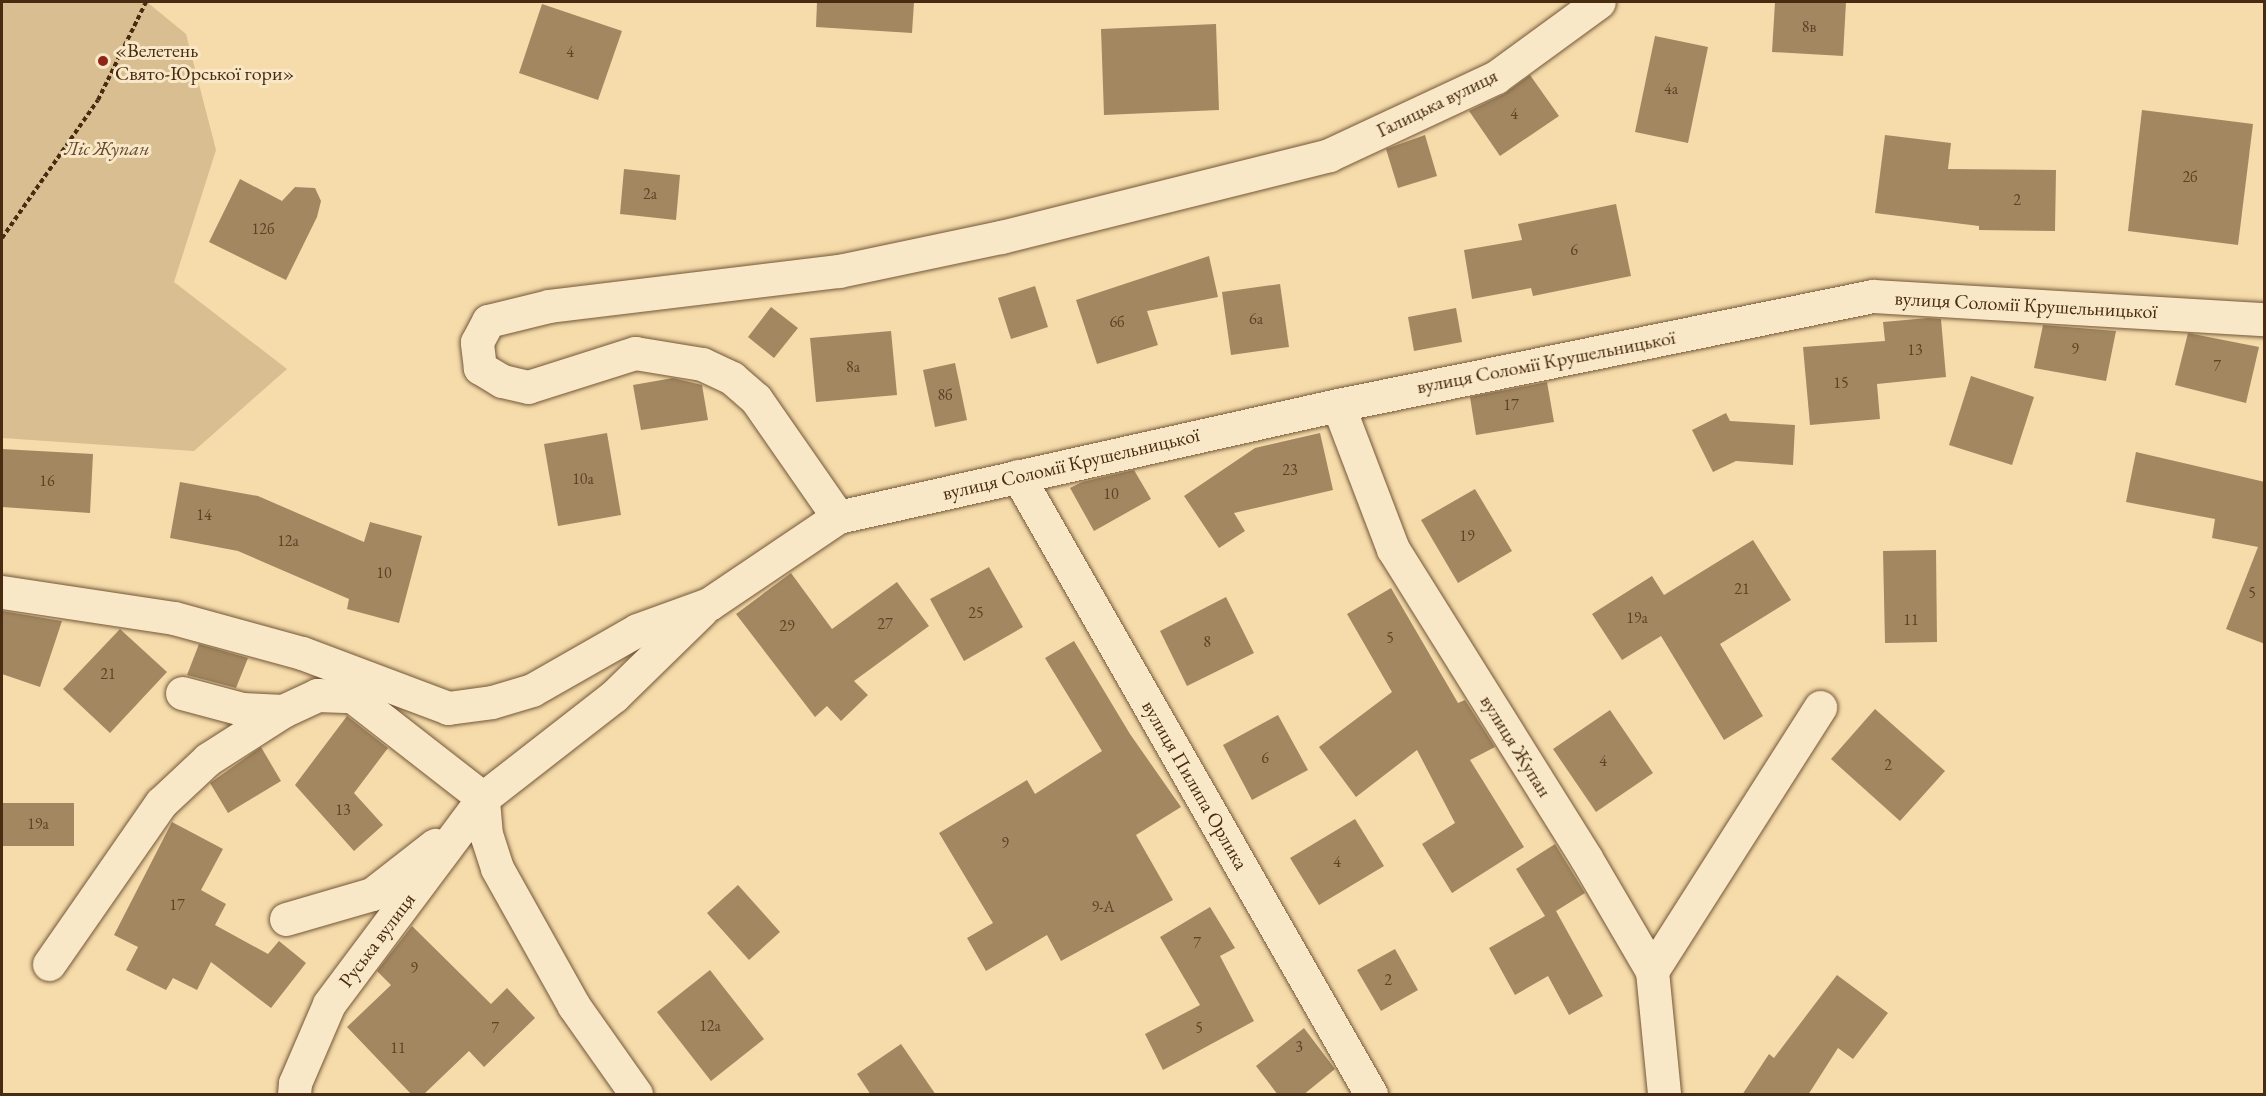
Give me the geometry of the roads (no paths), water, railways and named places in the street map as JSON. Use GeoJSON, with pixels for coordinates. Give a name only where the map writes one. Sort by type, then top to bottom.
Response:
{"type":"FeatureCollection","features":[{"type":"Feature","properties":{"kind":"street","name":"Галицька вулиця"},"geometry":{"type":"LineString","coordinates":[[838,518],[756,399],[732,378],[702,364],[635,353],[528,387],[502,381],[480,368],[477,342],[488,321],[607,298],[839,271],[1001,237],[1329,155],[1496,77],[1599,2]]}},
{"type":"Feature","properties":{"kind":"street","name":"вулиця Соломії Крушельницької"},"geometry":{"type":"LineString","coordinates":[[2,592],[174,618],[302,653],[447,708],[492,702],[532,690],[637,630],[708,604],[838,518],[1338,405],[1873,296],[2265,319]]}},
{"type":"Feature","properties":{"kind":"street","name":"вулиця Жупан"},"geometry":{"type":"LineString","coordinates":[[1338,405],[1393,549],[1587,858],[1652,970],[1664,1095]]}},
{"type":"Feature","properties":{"kind":"street","name":"вулиця Пилипа Орлика"},"geometry":{"type":"LineString","coordinates":[[1018,476],[1371,1095]]}},
{"type":"Feature","properties":{"kind":"street","name":"Руська вулиця"},"geometry":{"type":"LineString","coordinates":[[294,1095],[295,1083],[329,1004],[483,798],[614,696],[708,604]]}},
{"type":"Feature","properties":{"kind":"street"},"geometry":{"type":"LineString","coordinates":[[182,693],[242,708],[284,711]]}},
{"type":"Feature","properties":{"kind":"street"},"geometry":{"type":"LineString","coordinates":[[49,964],[160,803],[208,759],[284,711],[317,695],[352,696],[483,798],[486,835],[497,868],[574,1006],[636,1095]]}},
{"type":"Feature","properties":{"kind":"street"},"geometry":{"type":"LineString","coordinates":[[1652,970],[1820,707]]}},
{"type":"Feature","properties":{"kind":"street"},"geometry":{"type":"LineString","coordinates":[[286,919],[372,894],[430,847],[450,842]]}},
{"type":"Feature","properties":{"kind":"place","name":"«Велетень Свято-Юрської гори»"},"geometry":{"type":"Point","coordinates":[103,61]}},
{"type":"Feature","properties":{"kind":"park label","name":"Ліс Жупан"},"geometry":{"type":"Point","coordinates":[107,148]}}]}
